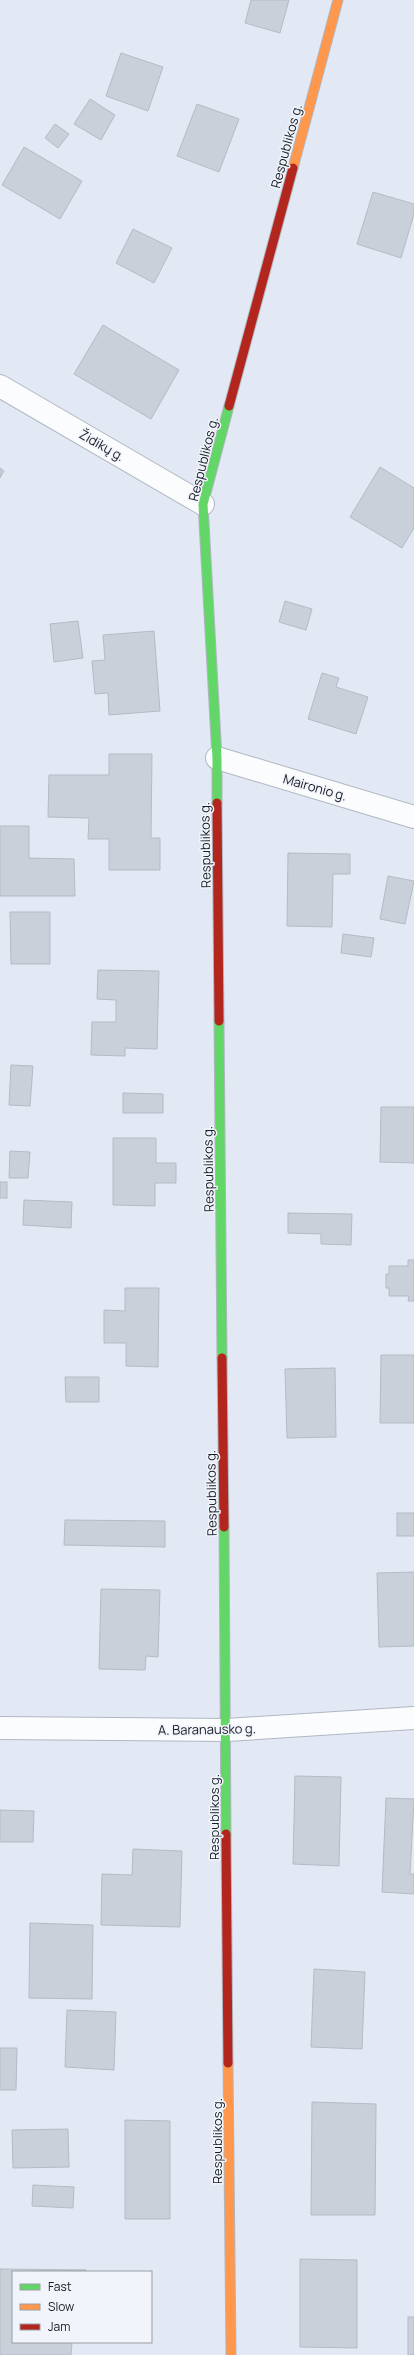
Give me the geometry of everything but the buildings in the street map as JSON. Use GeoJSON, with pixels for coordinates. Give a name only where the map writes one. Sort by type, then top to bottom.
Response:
{"type":"FeatureCollection","features":[{"type":"Feature","properties":{"kind":"street","name":"Respublikos g."},"geometry":{"type":"LineString","coordinates":[[232,2355],[217,758],[203,504],[338,0]]}},
{"type":"Feature","properties":{"kind":"street","name":"Židikų g."},"geometry":{"type":"LineString","coordinates":[[0,386],[203,504]]}},
{"type":"Feature","properties":{"kind":"street","name":"Maironio g."},"geometry":{"type":"LineString","coordinates":[[217,758],[414,817]]}},
{"type":"Feature","properties":{"kind":"street","name":"A. Baranausko g."},"geometry":{"type":"LineString","coordinates":[[0,1728],[227,1730],[414,1718]]}},
{"type":"Feature","properties":{"kind":"traffic: fast"},"geometry":{"type":"LineString","coordinates":[[217,803],[217,758],[203,504],[229,406]]}},
{"type":"Feature","properties":{"kind":"traffic: fast"},"geometry":{"type":"LineString","coordinates":[[219,1021],[222,1358]]}},
{"type":"Feature","properties":{"kind":"traffic: fast"},"geometry":{"type":"LineString","coordinates":[[224,1527],[226,1834]]}},
{"type":"Feature","properties":{"kind":"traffic: slow"},"geometry":{"type":"LineString","coordinates":[[293,168],[338,0]]}},
{"type":"Feature","properties":{"kind":"traffic: slow"},"geometry":{"type":"LineString","coordinates":[[228,2063],[231,2355]]}},
{"type":"Feature","properties":{"kind":"traffic: jam"},"geometry":{"type":"LineString","coordinates":[[229,406],[293,168]]}},
{"type":"Feature","properties":{"kind":"traffic: jam"},"geometry":{"type":"LineString","coordinates":[[217,803],[219,1021]]}},
{"type":"Feature","properties":{"kind":"traffic: jam"},"geometry":{"type":"LineString","coordinates":[[222,1358],[224,1527]]}},
{"type":"Feature","properties":{"kind":"traffic: jam"},"geometry":{"type":"LineString","coordinates":[[226,1834],[228,2063]]}}]}
